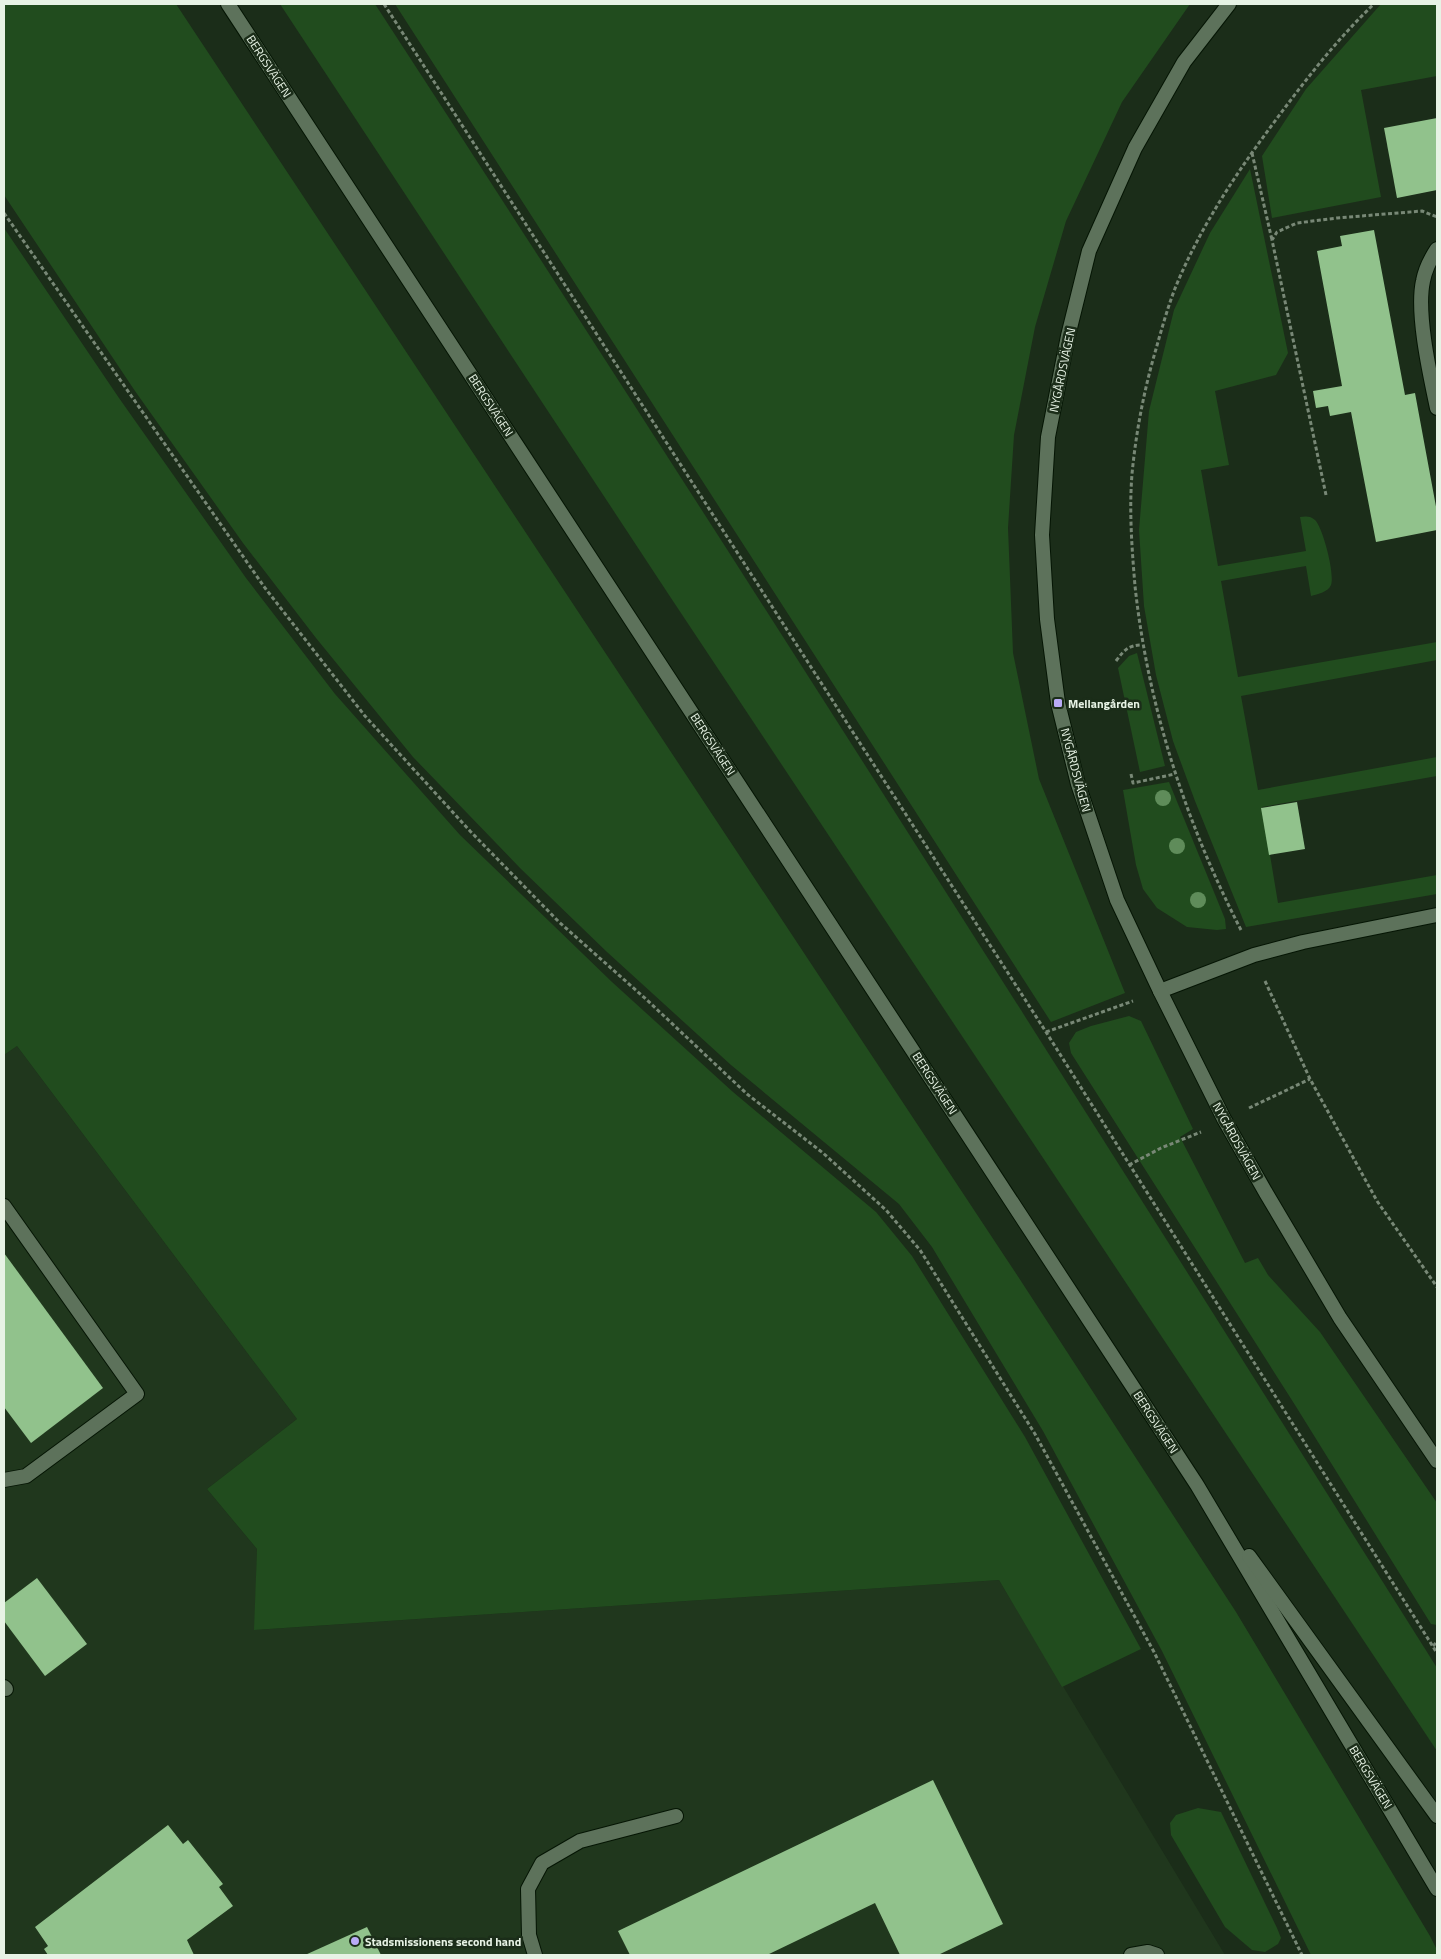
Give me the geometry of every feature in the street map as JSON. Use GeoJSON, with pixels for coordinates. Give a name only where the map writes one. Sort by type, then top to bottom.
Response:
{"type":"FeatureCollection","features":[{"type":"Feature","properties":{"kind":"main road","name":"BERGSVÄGEN"},"geometry":{"type":"LineString","coordinates":[[228,4],[1197,1485],[1437,1889]]}},
{"type":"Feature","properties":{"kind":"main road","name":"NYGÅRDSVÄGEN"},"geometry":{"type":"LineString","coordinates":[[1229,4],[1184,62],[1135,148],[1089,251],[1068,336],[1048,437],[1042,535],[1047,619],[1058,703],[1078,784],[1117,900],[1160,991],[1224,1119],[1271,1202],[1340,1318],[1437,1461]]}},
{"type":"Feature","properties":{"kind":"main road"},"geometry":{"type":"LineString","coordinates":[[1437,249],[1423,280],[1420,304],[1430,375],[1437,408]]}},
{"type":"Feature","properties":{"kind":"main road"},"geometry":{"type":"LineString","coordinates":[[1160,991],[1254,955],[1304,942],[1437,914]]}},
{"type":"Feature","properties":{"kind":"main road"},"geometry":{"type":"LineString","coordinates":[[4,1206],[137,1394],[26,1476],[4,1480]]}},
{"type":"Feature","properties":{"kind":"main road","name":"BERGSVÄGEN"},"geometry":{"type":"LineString","coordinates":[[1197,1485],[1437,1816]]}},
{"type":"Feature","properties":{"kind":"main road"},"geometry":{"type":"LineString","coordinates":[[535,1955],[528,1935],[528,1888],[542,1863],[580,1841],[676,1816]]}},
{"type":"Feature","properties":{"kind":"main road"},"geometry":{"type":"LineString","coordinates":[[1131,1955],[1148,1952],[1157,1955]]}},
{"type":"Feature","properties":{"kind":"path"},"geometry":{"type":"LineString","coordinates":[[384,4],[1046,1032],[1437,1653]]}},
{"type":"Feature","properties":{"kind":"path"},"geometry":{"type":"LineString","coordinates":[[1374,4],[1320,62],[1252,152],[1215,210],[1175,288],[1147,379],[1138,427],[1132,476],[1133,560],[1142,644],[1153,695],[1175,774],[1223,894],[1254,955],[1310,1079],[1372,1192],[1437,1286]]}},
{"type":"Feature","properties":{"kind":"path"},"geometry":{"type":"LineString","coordinates":[[1252,152],[1326,495]]}},
{"type":"Feature","properties":{"kind":"path"},"geometry":{"type":"LineString","coordinates":[[1272,240],[1277,232],[1283,228],[1305,222],[1422,211],[1437,217]]}},
{"type":"Feature","properties":{"kind":"path"},"geometry":{"type":"LineString","coordinates":[[4,213],[265,588],[365,716],[470,831],[559,922],[647,1000],[747,1094],[823,1153],[879,1204],[920,1250],[1035,1434],[1154,1652],[1302,1955]]}},
{"type":"Feature","properties":{"kind":"path"},"geometry":{"type":"LineString","coordinates":[[1116,661],[1124,651],[1133,645],[1142,644]]}},
{"type":"Feature","properties":{"kind":"path"},"geometry":{"type":"LineString","coordinates":[[1131,774],[1133,783],[1175,774]]}},
{"type":"Feature","properties":{"kind":"path"},"geometry":{"type":"LineString","coordinates":[[1046,1032],[1160,991]]}},
{"type":"Feature","properties":{"kind":"path"},"geometry":{"type":"LineString","coordinates":[[1129,1165],[1162,1148],[1187,1139]]}},
{"type":"Feature","properties":{"kind":"path"},"geometry":{"type":"LineString","coordinates":[[1433,1646],[1437,1642]]}},
{"type":"Feature","properties":{"kind":"shaded area"},"geometry":{"type":"Polygon","coordinates":[[[17,1046],[297,1419],[207,1489],[257,1549],[255,1630],[999,1580],[1225,1955],[4,1955],[4,1055],[17,1046]]]}},
{"type":"Feature","properties":{"kind":"green space"},"geometry":{"type":"Polygon","coordinates":[[[4,4],[176,4],[1019,1278],[1236,1612],[1430,1936],[1437,1950],[1437,1955],[1311,1955],[1162,1651],[1043,1431],[932,1247],[899,1204],[731,1065],[607,952],[521,869],[413,757],[316,638],[243,543],[135,391],[4,195],[4,4]]]}},
{"type":"Feature","properties":{"kind":"green space"},"geometry":{"type":"Polygon","coordinates":[[[280,4],[375,4],[904,826],[1437,1668],[1437,1751],[669,595],[280,4]]]}},
{"type":"Feature","properties":{"kind":"green space"},"geometry":{"type":"Polygon","coordinates":[[[395,4],[1190,4],[1122,102],[1066,221],[1035,327],[1014,435],[1008,528],[1013,653],[1039,779],[1125,993],[1051,1022],[395,4]]]}},
{"type":"Feature","properties":{"kind":"green space"},"geometry":{"type":"Polygon","coordinates":[[[1381,4],[1437,4],[1437,76],[1361,90],[1381,197],[1272,218],[1262,156],[1306,89],[1381,4]]]}},
{"type":"Feature","properties":{"kind":"green space"},"geometry":{"type":"Polygon","coordinates":[[[1250,169],[1288,353],[1276,375],[1215,391],[1229,465],[1201,470],[1218,566],[1306,551],[1300,517],[1308,517],[1315,520],[1325,541],[1332,579],[1328,589],[1311,596],[1306,566],[1221,581],[1238,677],[1437,642],[1437,660],[1241,696],[1258,790],[1437,757],[1437,776],[1262,807],[1278,903],[1437,875],[1437,894],[1246,927],[1173,741],[1156,675],[1144,606],[1139,530],[1149,411],[1174,310],[1210,233],[1250,169]]]}},
{"type":"Feature","properties":{"kind":"green space"},"geometry":{"type":"Polygon","coordinates":[[[4,228],[119,398],[246,578],[335,694],[460,835],[612,982],[733,1092],[876,1212],[912,1256],[1025,1437],[1141,1649],[1062,1687],[999,1580],[254,1630],[257,1549],[207,1489],[297,1419],[17,1046],[4,1055],[4,228]]]}},
{"type":"Feature","properties":{"kind":"green space"},"geometry":{"type":"Polygon","coordinates":[[[1137,653],[1165,766],[1140,772],[1118,668],[1129,656],[1137,653]]]}},
{"type":"Feature","properties":{"kind":"green space"},"geometry":{"type":"Polygon","coordinates":[[[1169,782],[1225,919],[1226,929],[1187,927],[1157,908],[1143,889],[1136,865],[1123,790],[1169,782]]]}},
{"type":"Feature","properties":{"kind":"green space"},"geometry":{"type":"Polygon","coordinates":[[[1129,1016],[1141,1021],[1193,1129],[1180,1137],[1245,1263],[1258,1258],[1268,1275],[1320,1332],[1437,1503],[1437,1625],[1431,1624],[1295,1405],[1071,1053],[1069,1043],[1076,1032],[1129,1016]]]}},
{"type":"Feature","properties":{"kind":"green space"},"geometry":{"type":"Polygon","coordinates":[[[1198,1808],[1221,1812],[1277,1928],[1281,1938],[1278,1944],[1265,1952],[1252,1950],[1225,1927],[1171,1835],[1170,1823],[1176,1815],[1198,1808]]]}},
{"type":"Feature","properties":{"kind":"building"},"geometry":{"type":"Polygon","coordinates":[[[1437,118],[1437,190],[1397,198],[1384,128],[1437,118]]]}},
{"type":"Feature","properties":{"kind":"building"},"geometry":{"type":"Polygon","coordinates":[[[1374,230],[1405,395],[1415,393],[1437,512],[1437,530],[1376,542],[1351,412],[1330,416],[1328,406],[1316,408],[1313,391],[1342,386],[1317,251],[1342,246],[1340,236],[1374,230]]]}},
{"type":"Feature","properties":{"kind":"building"},"geometry":{"type":"Polygon","coordinates":[[[1297,802],[1305,849],[1269,855],[1261,808],[1297,802]]]}},
{"type":"Feature","properties":{"kind":"building"},"geometry":{"type":"Polygon","coordinates":[[[4,1253],[103,1388],[31,1443],[4,1407],[4,1253]]]}},
{"type":"Feature","properties":{"kind":"building"},"geometry":{"type":"Polygon","coordinates":[[[37,1578],[87,1644],[45,1676],[4,1621],[4,1603],[37,1578]]]}},
{"type":"Feature","properties":{"kind":"building"},"geometry":{"type":"Polygon","coordinates":[[[933,1780],[1003,1924],[938,1955],[900,1955],[875,1903],[767,1955],[630,1955],[618,1931],[933,1780]]]}},
{"type":"Feature","properties":{"kind":"building"},"geometry":{"type":"Polygon","coordinates":[[[168,1825],[183,1844],[188,1840],[223,1884],[219,1887],[233,1906],[187,1940],[194,1955],[48,1955],[44,1949],[48,1946],[35,1927],[168,1825]]]}},
{"type":"Feature","properties":{"kind":"building","name":"Stadsmissionens second hand"},"geometry":{"type":"Polygon","coordinates":[[[367,1927],[381,1955],[305,1955],[367,1927]]]}},
{"type":"Feature","properties":{"kind":"place","name":"Mellangården"},"geometry":{"type":"Point","coordinates":[1058,703]}},
{"type":"Feature","properties":{"kind":"place","name":"Stadsmissionens second hand"},"geometry":{"type":"Point","coordinates":[355,1941]}}]}
